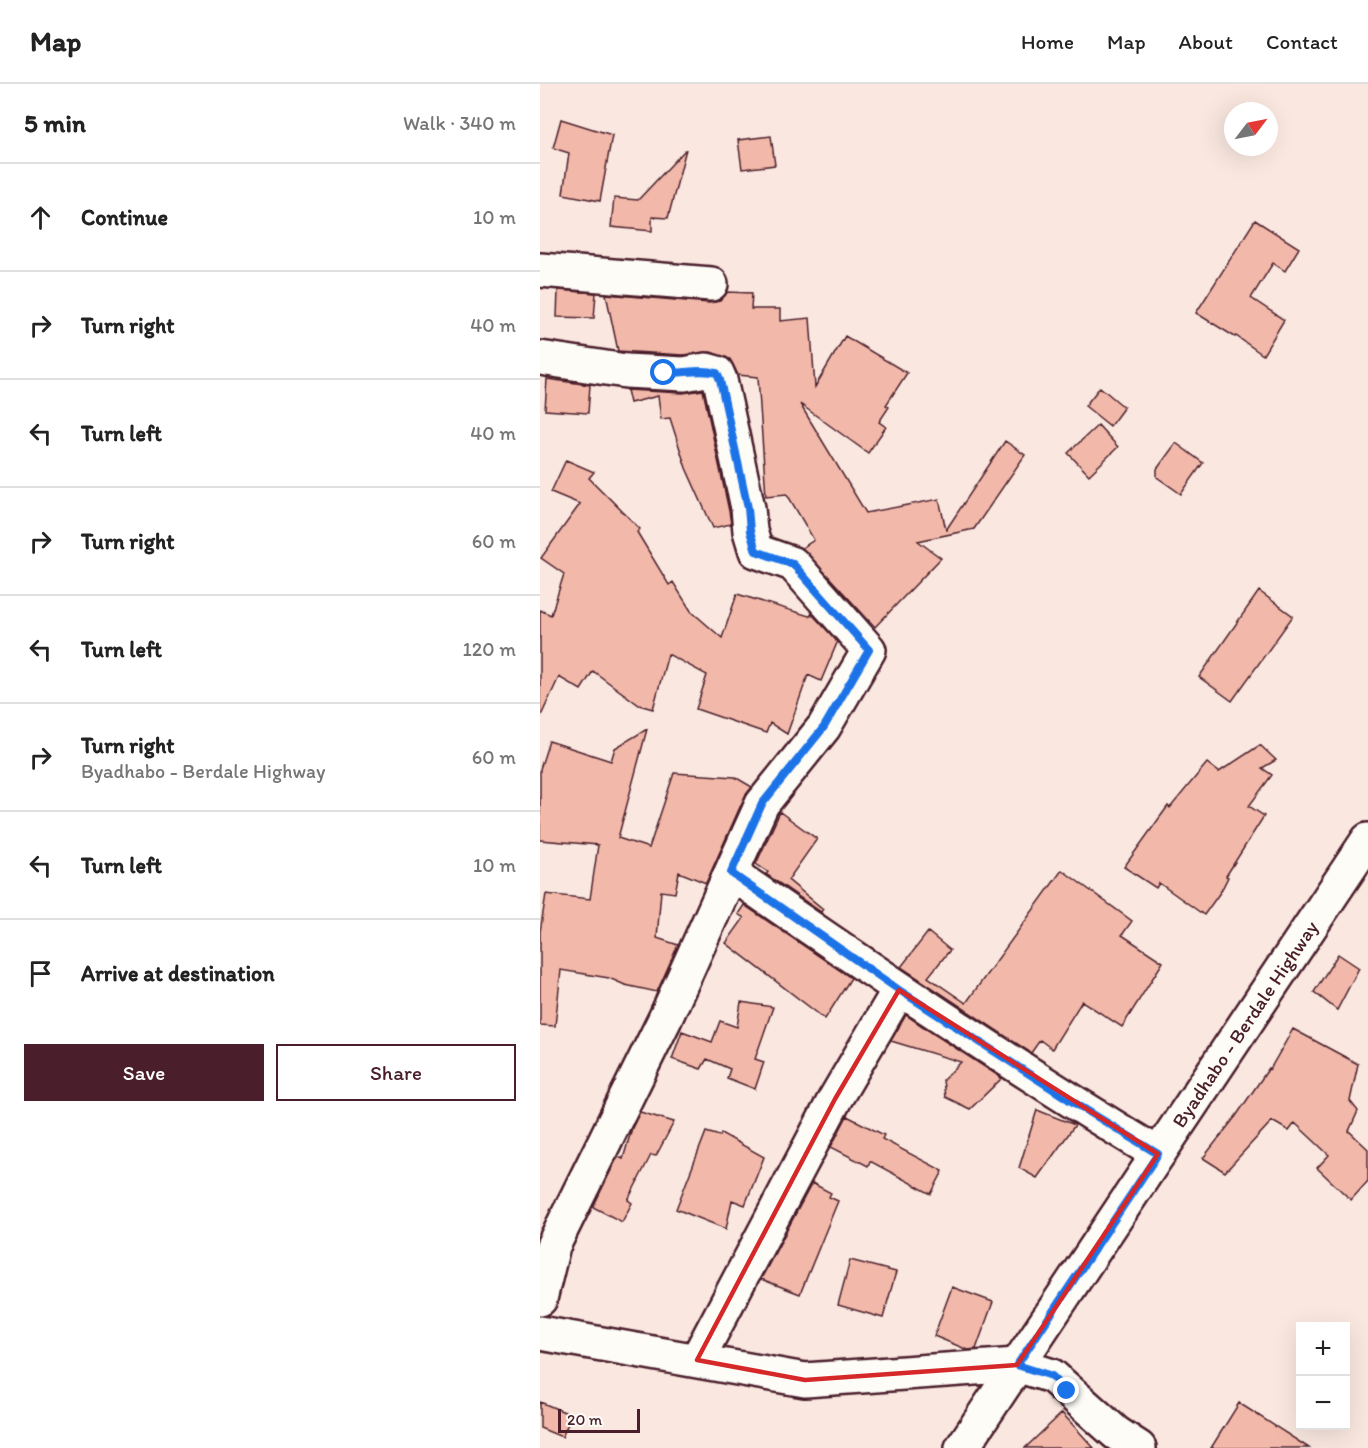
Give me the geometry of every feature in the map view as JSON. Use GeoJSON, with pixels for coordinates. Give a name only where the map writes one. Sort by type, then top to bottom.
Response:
{"type":"FeatureCollection","features":[{"type":"Feature","properties":{"kind":"street"},"geometry":{"type":"LineString","coordinates":[[540,270],[711,284]]}},
{"type":"Feature","properties":{"kind":"street"},"geometry":{"type":"LineString","coordinates":[[540,358],[626,371],[684,374],[706,370],[717,373],[756,551],[793,564],[869,650],[824,727],[762,804],[665,1019],[553,1246],[540,1299]]}},
{"type":"Feature","properties":{"kind":"street","name":"Byadhabo - Berdale Highway"},"geometry":{"type":"LineString","coordinates":[[962,1448],[1368,840]]}},
{"type":"Feature","properties":{"kind":"street"},"geometry":{"type":"LineString","coordinates":[[731,873],[899,990],[1158,1154]]}},
{"type":"Feature","properties":{"kind":"street"},"geometry":{"type":"LineString","coordinates":[[697,1360],[835,1099],[899,990]]}},
{"type":"Feature","properties":{"kind":"street"},"geometry":{"type":"LineString","coordinates":[[540,1333],[805,1380],[1017,1365],[1052,1376],[1116,1433],[1139,1448]]}},
{"type":"Feature","properties":{"kind":"highlighted area"},"geometry":{"type":"Polygon","coordinates":[[[899,990],[1158,1154],[1017,1365],[805,1380],[697,1360],[835,1099],[899,990]]]}},
{"type":"Feature","properties":{"kind":"building"},"geometry":{"type":"Polygon","coordinates":[[[561,119],[612,135],[600,201],[563,194],[569,153],[553,148],[561,119]]]}},
{"type":"Feature","properties":{"kind":"building"},"geometry":{"type":"Polygon","coordinates":[[[771,136],[775,165],[742,169],[738,140],[771,136]]]}},
{"type":"Feature","properties":{"kind":"building"},"geometry":{"type":"Polygon","coordinates":[[[686,149],[668,218],[652,217],[652,231],[611,227],[614,198],[638,200],[686,149]]]}},
{"type":"Feature","properties":{"kind":"building"},"geometry":{"type":"Polygon","coordinates":[[[1255,220],[1299,248],[1285,271],[1273,263],[1251,298],[1284,320],[1263,355],[1196,313],[1255,220]]]}},
{"type":"Feature","properties":{"kind":"building"},"geometry":{"type":"Polygon","coordinates":[[[558,290],[596,293],[594,318],[557,317],[558,290]]]}},
{"type":"Feature","properties":{"kind":"building"},"geometry":{"type":"Polygon","coordinates":[[[727,292],[752,293],[751,309],[780,309],[780,321],[810,318],[815,387],[845,336],[907,373],[886,405],[889,407],[879,422],[886,427],[868,453],[800,404],[866,513],[939,499],[946,530],[1005,441],[1025,455],[974,529],[918,541],[941,558],[875,627],[802,548],[814,540],[787,494],[766,496],[758,377],[738,375],[730,359],[711,352],[683,355],[618,351],[606,294],[709,303],[720,301],[727,292]]]}},
{"type":"Feature","properties":{"kind":"building"},"geometry":{"type":"Polygon","coordinates":[[[547,379],[590,385],[588,413],[545,410],[547,379]]]}},
{"type":"Feature","properties":{"kind":"building"},"geometry":{"type":"Polygon","coordinates":[[[1100,387],[1124,407],[1110,426],[1085,406],[1100,387]]]}},
{"type":"Feature","properties":{"kind":"building"},"geometry":{"type":"Polygon","coordinates":[[[627,390],[683,393],[703,390],[731,524],[713,528],[686,468],[670,418],[661,419],[658,396],[630,403],[627,390]]]}},
{"type":"Feature","properties":{"kind":"building"},"geometry":{"type":"Polygon","coordinates":[[[1098,425],[1118,447],[1089,475],[1068,453],[1098,425]]]}},
{"type":"Feature","properties":{"kind":"building"},"geometry":{"type":"Polygon","coordinates":[[[1176,443],[1203,463],[1181,494],[1157,477],[1157,469],[1176,443]]]}},
{"type":"Feature","properties":{"kind":"building"},"geometry":{"type":"Polygon","coordinates":[[[566,460],[594,472],[589,478],[640,529],[637,532],[669,585],[673,582],[691,611],[722,638],[737,594],[809,616],[812,614],[835,639],[837,643],[821,681],[808,675],[787,734],[770,723],[766,733],[696,709],[707,675],[668,654],[653,709],[639,705],[593,671],[581,690],[559,677],[540,718],[540,610],[551,615],[564,574],[541,558],[580,504],[551,492],[566,460]]]}},
{"type":"Feature","properties":{"kind":"building"},"geometry":{"type":"Polygon","coordinates":[[[1259,591],[1293,616],[1232,701],[1199,677],[1259,591]]]}},
{"type":"Feature","properties":{"kind":"building"},"geometry":{"type":"Polygon","coordinates":[[[647,729],[618,838],[649,848],[674,773],[735,777],[752,787],[745,796],[706,883],[679,872],[675,893],[661,891],[657,938],[678,945],[657,992],[625,985],[609,978],[561,970],[555,1026],[540,1025],[540,932],[546,894],[590,899],[598,845],[540,840],[540,769],[549,741],[611,761],[615,748],[647,729]]]}},
{"type":"Feature","properties":{"kind":"building"},"geometry":{"type":"Polygon","coordinates":[[[1260,745],[1276,760],[1262,768],[1272,775],[1249,806],[1264,816],[1226,876],[1228,877],[1221,891],[1204,915],[1159,883],[1156,888],[1124,867],[1168,806],[1170,808],[1207,763],[1219,772],[1260,745]]]}},
{"type":"Feature","properties":{"kind":"building"},"geometry":{"type":"Polygon","coordinates":[[[780,812],[817,839],[788,880],[823,909],[821,912],[766,874],[768,872],[756,864],[780,812]]]}},
{"type":"Feature","properties":{"kind":"building"},"geometry":{"type":"Polygon","coordinates":[[[1062,870],[1132,921],[1122,935],[1163,962],[1122,1027],[1082,1001],[1052,1049],[1040,1040],[1031,1053],[901,967],[928,932],[950,950],[928,977],[966,1003],[1062,870]]]}},
{"type":"Feature","properties":{"kind":"building"},"geometry":{"type":"Polygon","coordinates":[[[744,905],[851,978],[825,1019],[726,943],[744,918],[738,914],[744,905]]]}},
{"type":"Feature","properties":{"kind":"building"},"geometry":{"type":"Polygon","coordinates":[[[1338,954],[1359,968],[1337,1010],[1314,992],[1338,954]]]}},
{"type":"Feature","properties":{"kind":"building"},"geometry":{"type":"Polygon","coordinates":[[[741,1002],[773,1007],[755,1059],[764,1062],[755,1089],[727,1078],[730,1069],[707,1059],[701,1069],[672,1059],[682,1031],[712,1042],[720,1021],[737,1027],[741,1002]]]}},
{"type":"Feature","properties":{"kind":"building"},"geometry":{"type":"Polygon","coordinates":[[[906,1015],[1002,1078],[970,1109],[945,1097],[943,1080],[961,1062],[891,1041],[906,1015]]]}},
{"type":"Feature","properties":{"kind":"building"},"geometry":{"type":"Polygon","coordinates":[[[1293,1029],[1358,1064],[1350,1101],[1358,1111],[1349,1131],[1368,1149],[1368,1181],[1351,1200],[1317,1168],[1329,1155],[1295,1123],[1289,1131],[1272,1121],[1225,1172],[1203,1158],[1270,1069],[1293,1029]]]}},
{"type":"Feature","properties":{"kind":"building"},"geometry":{"type":"Polygon","coordinates":[[[1037,1110],[1075,1125],[1037,1178],[1019,1168],[1037,1110]]]}},
{"type":"Feature","properties":{"kind":"building"},"geometry":{"type":"Polygon","coordinates":[[[640,1112],[674,1122],[656,1156],[651,1155],[628,1200],[632,1203],[622,1222],[593,1207],[618,1156],[623,1159],[632,1128],[640,1112]]]}},
{"type":"Feature","properties":{"kind":"building"},"geometry":{"type":"Polygon","coordinates":[[[847,1116],[884,1135],[882,1139],[943,1171],[931,1194],[870,1161],[868,1166],[831,1147],[847,1116]]]}},
{"type":"Feature","properties":{"kind":"building"},"geometry":{"type":"Polygon","coordinates":[[[706,1132],[720,1136],[721,1133],[764,1157],[745,1205],[732,1200],[726,1229],[676,1209],[706,1132]]]}},
{"type":"Feature","properties":{"kind":"building"},"geometry":{"type":"Polygon","coordinates":[[[812,1183],[831,1193],[829,1197],[838,1201],[800,1294],[761,1279],[812,1183]]]}},
{"type":"Feature","properties":{"kind":"building"},"geometry":{"type":"Polygon","coordinates":[[[850,1260],[896,1272],[883,1318],[838,1305],[850,1260]]]}},
{"type":"Feature","properties":{"kind":"building"},"geometry":{"type":"Polygon","coordinates":[[[952,1287],[993,1302],[976,1349],[968,1350],[934,1336],[952,1287]]]}},
{"type":"Feature","properties":{"kind":"building"},"geometry":{"type":"Polygon","coordinates":[[[540,1402],[572,1415],[562,1437],[540,1428],[540,1402]]]}},
{"type":"Feature","properties":{"kind":"building"},"geometry":{"type":"Polygon","coordinates":[[[1239,1403],[1309,1448],[1211,1448],[1239,1403]]]}},
{"type":"Feature","properties":{"kind":"building"},"geometry":{"type":"Polygon","coordinates":[[[1062,1413],[1094,1448],[1025,1448],[1062,1413]]]}},
{"type":"Feature","properties":{"kind":"route"},"geometry":{"type":"LineString","coordinates":[[664,373],[684,374],[706,370],[717,373],[756,551],[793,564],[869,650],[824,727],[762,804],[731,873],[899,990],[1158,1154],[1017,1365],[1052,1376],[1067,1391]]}}]}
